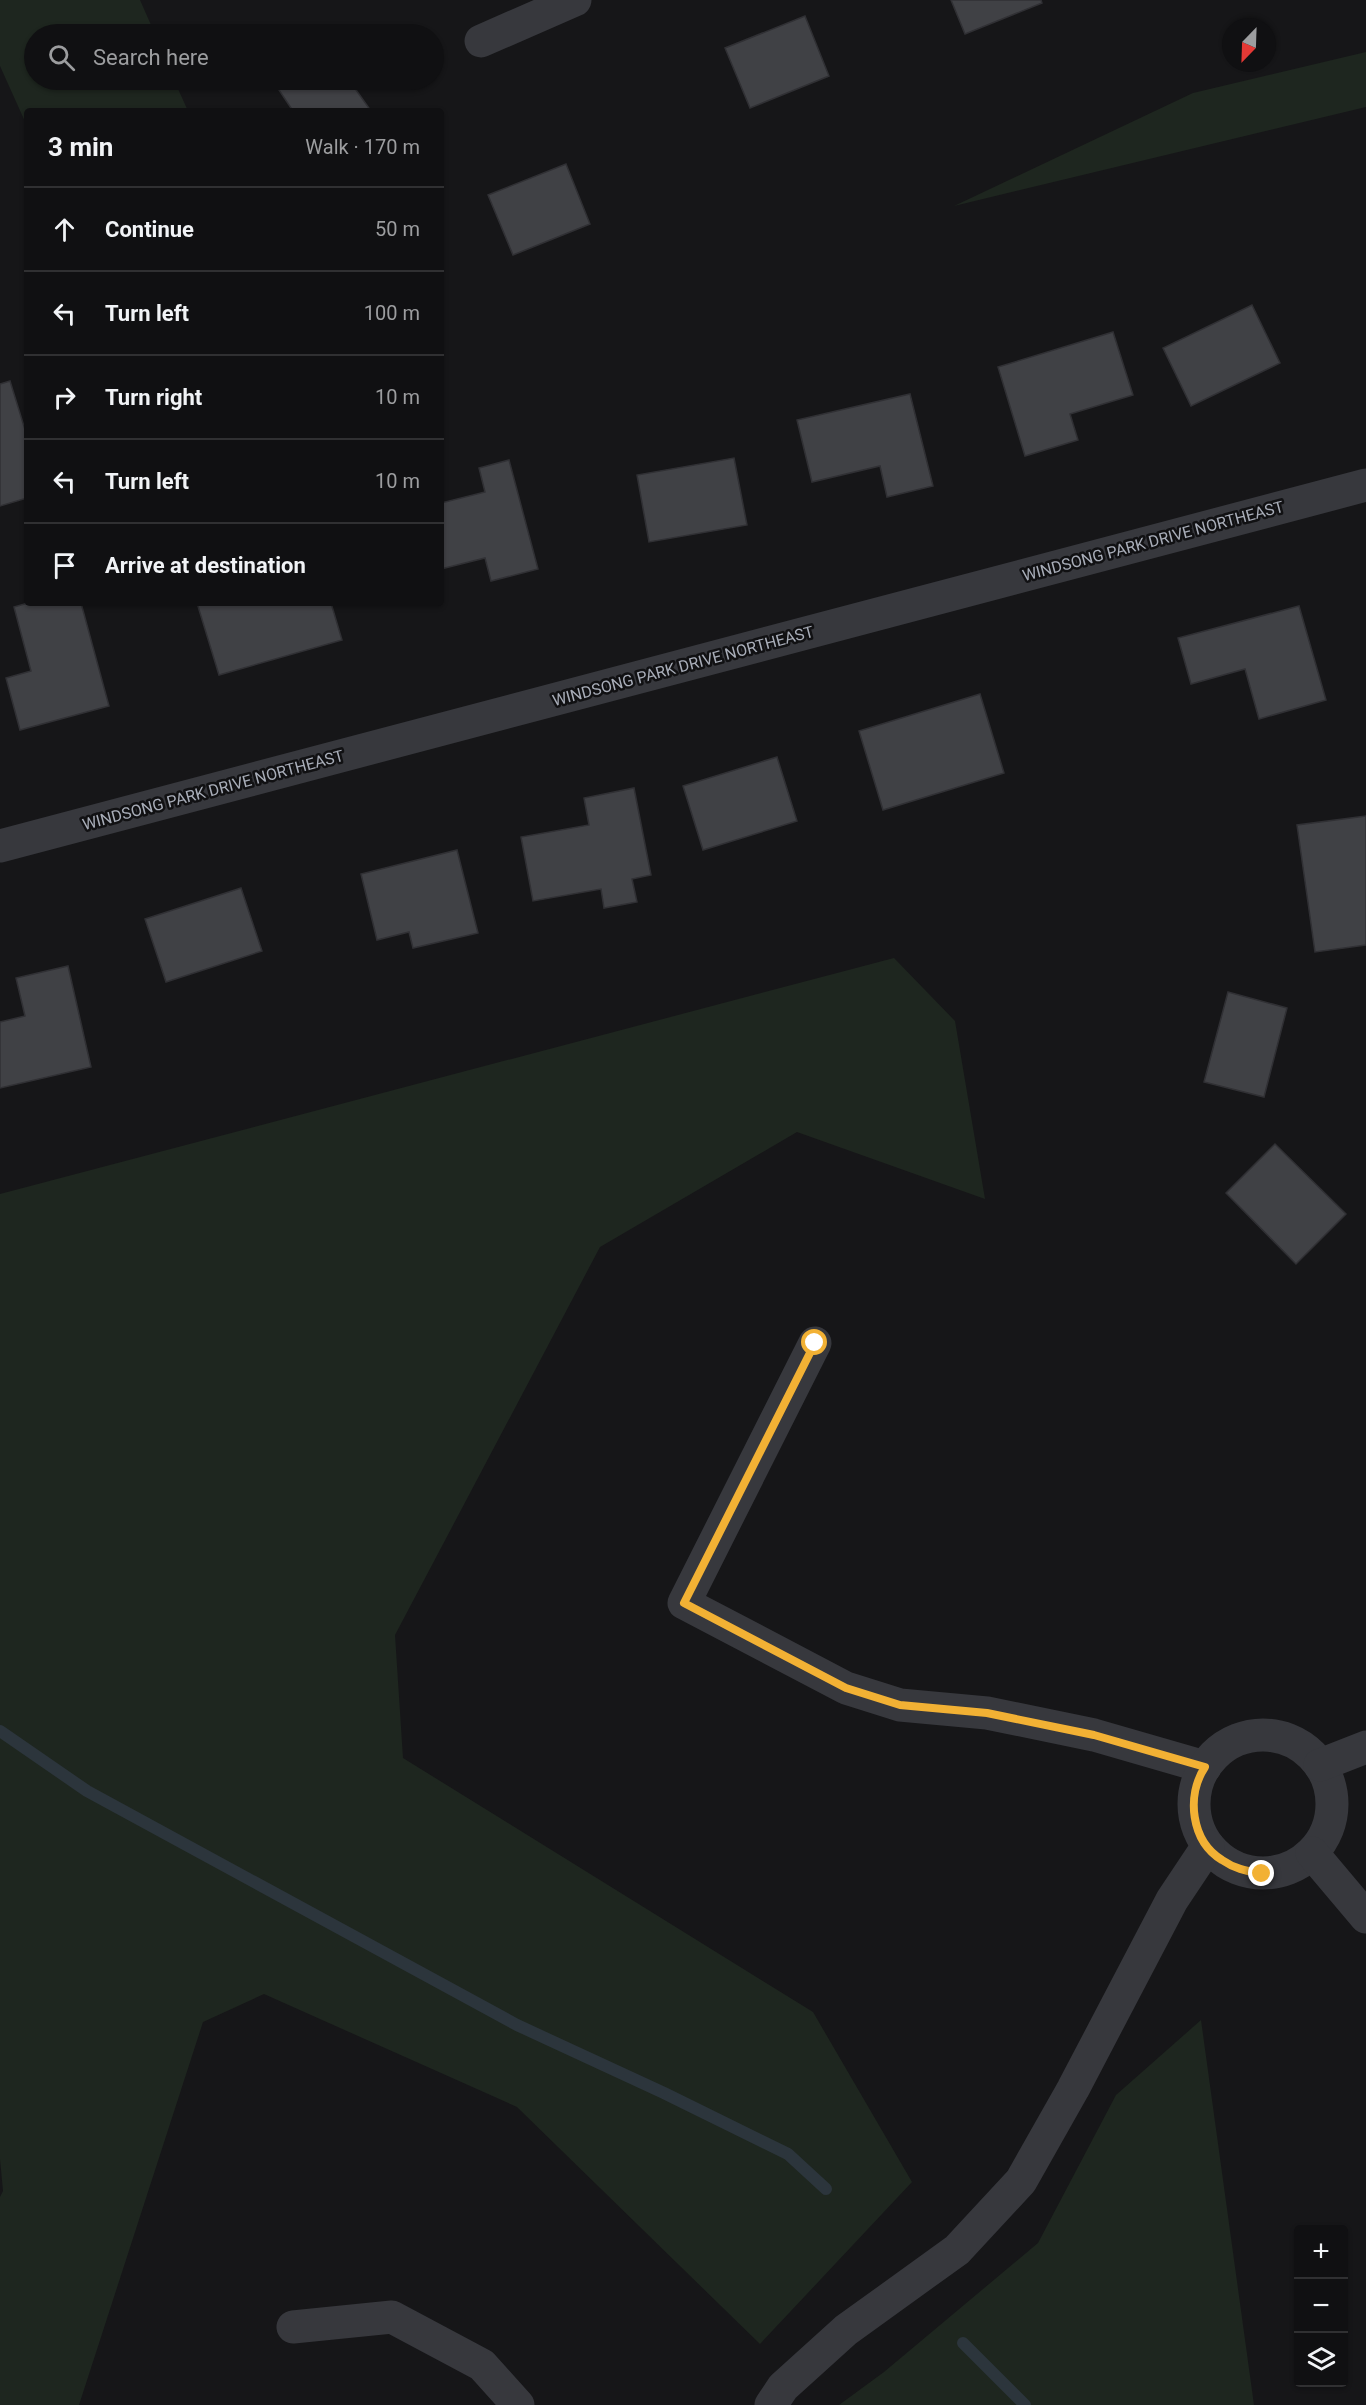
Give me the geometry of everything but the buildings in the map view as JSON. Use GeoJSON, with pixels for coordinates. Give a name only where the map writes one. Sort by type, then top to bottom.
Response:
{"type":"FeatureCollection","features":[{"type":"Feature","properties":{"kind":"street"},"geometry":{"type":"LineString","coordinates":[[481,41],[575,0]]}},
{"type":"Feature","properties":{"kind":"street","name":"WINDSONG PARK DRIVE NORTHEAST"},"geometry":{"type":"LineString","coordinates":[[0,846],[1366,485]]}},
{"type":"Feature","properties":{"kind":"street"},"geometry":{"type":"LineString","coordinates":[[815,1343],[684,1603],[846,1688],[900,1705],[987,1713],[1094,1735],[1205,1767]]}},
{"type":"Feature","properties":{"kind":"street"},"geometry":{"type":"LineString","coordinates":[[1272,1735],[1295,1742],[1313,1756],[1320,1765],[1327,1775],[1332,1798],[1331,1821],[1321,1843],[1306,1860],[1285,1871],[1262,1874],[1240,1870],[1220,1859],[1204,1842],[1195,1822],[1193,1799],[1199,1777],[1210,1758],[1228,1744],[1250,1736],[1272,1735]]}},
{"type":"Feature","properties":{"kind":"street"},"geometry":{"type":"LineString","coordinates":[[1320,1765],[1366,1747]]}},
{"type":"Feature","properties":{"kind":"street"},"geometry":{"type":"LineString","coordinates":[[771,2405],[783,2387],[846,2331],[957,2250],[1021,2181],[1074,2089],[1172,1900],[1208,1846]]}},
{"type":"Feature","properties":{"kind":"street"},"geometry":{"type":"LineString","coordinates":[[1312,1853],[1366,1917]]}},
{"type":"Feature","properties":{"kind":"street"},"geometry":{"type":"LineString","coordinates":[[292,2327],[392,2317],[482,2365],[518,2405]]}},
{"type":"Feature","properties":{"kind":"shaded area"},"geometry":{"type":"Polygon","coordinates":[[[0,0],[140,0],[151,24],[24,24],[24,90],[179,90],[187,108],[24,108],[24,119],[0,66],[0,0]]]}},
{"type":"Feature","properties":{"kind":"shaded area"},"geometry":{"type":"Polygon","coordinates":[[[1366,52],[1366,107],[954,206],[1193,93],[1366,52]]]}},
{"type":"Feature","properties":{"kind":"shaded area"},"geometry":{"type":"Polygon","coordinates":[[[894,958],[955,1021],[985,1199],[797,1132],[600,1247],[395,1635],[403,1758],[813,2012],[912,2182],[760,2344],[517,2107],[264,1994],[203,2022],[79,2405],[0,2405],[0,2197],[3,2191],[0,2159],[0,1194],[894,958]]]}},
{"type":"Feature","properties":{"kind":"shaded area"},"geometry":{"type":"Polygon","coordinates":[[[1201,2020],[1254,2405],[839,2405],[884,2372],[1038,2243],[1116,2095],[1201,2020]]]}},
{"type":"Feature","properties":{"kind":"waterway"},"geometry":{"type":"LineString","coordinates":[[0,1731],[87,1791],[517,2025],[788,2154],[826,2189]]}},
{"type":"Feature","properties":{"kind":"waterway"},"geometry":{"type":"LineString","coordinates":[[963,2343],[1025,2405]]}},
{"type":"Feature","properties":{"kind":"route"},"geometry":{"type":"LineString","coordinates":[[815,1343],[684,1603],[846,1688],[900,1705],[987,1713],[1094,1735],[1205,1767],[1199,1777],[1193,1799],[1195,1822],[1204,1842],[1220,1859],[1240,1870],[1262,1874]]}}]}
